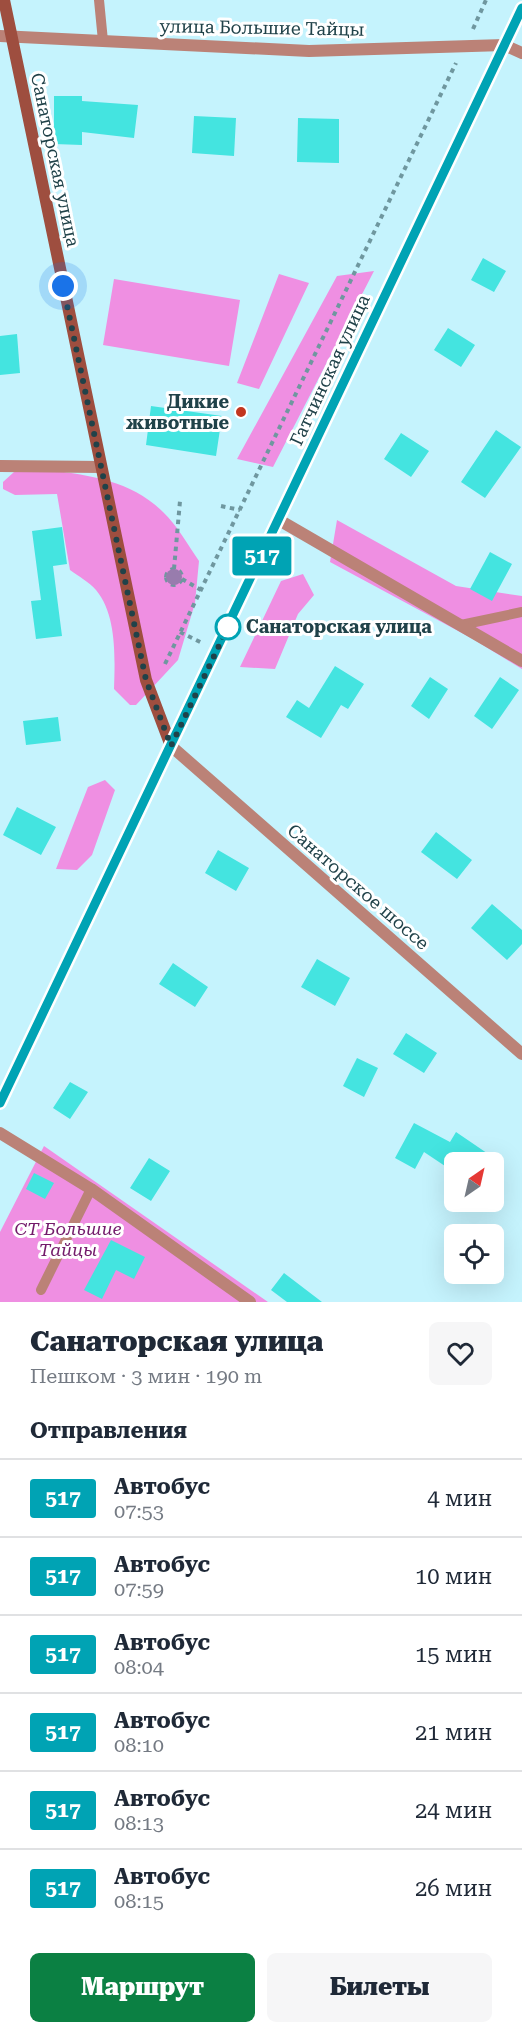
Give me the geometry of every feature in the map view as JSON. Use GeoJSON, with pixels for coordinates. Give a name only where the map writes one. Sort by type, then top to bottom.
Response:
{"type":"FeatureCollection","features":[{"type":"Feature","properties":{"kind":"main road","name":"Санаторская улица"},"geometry":{"type":"LineString","coordinates":[[4,0],[6,36],[146,680],[171,746]]}},
{"type":"Feature","properties":{"kind":"main road","name":"Гатчинская улица"},"geometry":{"type":"LineString","coordinates":[[0,1103],[522,8]]}},
{"type":"Feature","properties":{"kind":"street","name":"улица Большие Тайцы"},"geometry":{"type":"LineString","coordinates":[[6,36],[309,51],[504,45],[522,52]]}},
{"type":"Feature","properties":{"kind":"street"},"geometry":{"type":"LineString","coordinates":[[0,466],[101,467]]}},
{"type":"Feature","properties":{"kind":"street"},"geometry":{"type":"LineString","coordinates":[[279,520],[522,661]]}},
{"type":"Feature","properties":{"kind":"street","name":"Санаторское шоссе"},"geometry":{"type":"LineString","coordinates":[[171,746],[522,1054]]}},
{"type":"Feature","properties":{"kind":"street"},"geometry":{"type":"LineString","coordinates":[[0,1132],[92,1189],[250,1302]]}},
{"type":"Feature","properties":{"kind":"lane"},"geometry":{"type":"LineString","coordinates":[[99,0],[103,41]]}},
{"type":"Feature","properties":{"kind":"lane"},"geometry":{"type":"LineString","coordinates":[[461,625],[522,612]]}},
{"type":"Feature","properties":{"kind":"lane"},"geometry":{"type":"LineString","coordinates":[[41,1290],[92,1189]]}},
{"type":"Feature","properties":{"kind":"path"},"geometry":{"type":"LineString","coordinates":[[469,38],[486,0]]}},
{"type":"Feature","properties":{"kind":"path"},"geometry":{"type":"LineString","coordinates":[[165,664],[456,62]]}},
{"type":"Feature","properties":{"kind":"path"},"geometry":{"type":"LineString","coordinates":[[180,501],[174,568],[166,574],[167,581],[174,585],[179,584],[182,579]]}},
{"type":"Feature","properties":{"kind":"path"},"geometry":{"type":"LineString","coordinates":[[221,506],[240,510]]}},
{"type":"Feature","properties":{"kind":"path"},"geometry":{"type":"LineString","coordinates":[[174,568],[180,571],[182,579],[201,590]]}},
{"type":"Feature","properties":{"kind":"path"},"geometry":{"type":"LineString","coordinates":[[180,632],[204,644]]}},
{"type":"Feature","properties":{"kind":"green space"},"geometry":{"type":"Polygon","coordinates":[[[374,271],[273,467],[237,459],[337,276],[374,271]]]}},
{"type":"Feature","properties":{"kind":"green space"},"geometry":{"type":"Polygon","coordinates":[[[279,274],[309,283],[259,389],[237,383],[279,274]]]}},
{"type":"Feature","properties":{"kind":"green space"},"geometry":{"type":"Polygon","coordinates":[[[114,279],[240,300],[229,366],[103,345],[114,279]]]}},
{"type":"Feature","properties":{"kind":"green space"},"geometry":{"type":"Polygon","coordinates":[[[50,470],[96,478],[138,493],[168,517],[199,561],[195,603],[178,660],[136,705],[130,705],[114,689],[113,637],[108,612],[96,590],[70,570],[57,494],[15,495],[3,489],[3,482],[14,472],[50,470]]]}},
{"type":"Feature","properties":{"kind":"green space"},"geometry":{"type":"Polygon","coordinates":[[[337,520],[456,586],[522,596],[522,669],[473,639],[330,562],[337,520]]]}},
{"type":"Feature","properties":{"kind":"green space"},"geometry":{"type":"Polygon","coordinates":[[[303,574],[314,595],[298,614],[275,669],[240,667],[281,581],[303,574]]]}},
{"type":"Feature","properties":{"kind":"green space"},"geometry":{"type":"Polygon","coordinates":[[[105,780],[115,790],[92,855],[77,870],[56,869],[88,787],[105,780]]]}},
{"type":"Feature","properties":{"kind":"green space","name":"СТ Большие Тайцы"},"geometry":{"type":"Polygon","coordinates":[[[44,1146],[268,1302],[0,1302],[0,1232],[44,1146]]]}},
{"type":"Feature","properties":{"kind":"building"},"geometry":{"type":"Polygon","coordinates":[[[54,96],[82,96],[82,101],[138,105],[134,138],[82,132],[82,145],[54,144],[54,96]]]}},
{"type":"Feature","properties":{"kind":"building"},"geometry":{"type":"Polygon","coordinates":[[[194,116],[236,118],[234,156],[192,153],[194,116]]]}},
{"type":"Feature","properties":{"kind":"building"},"geometry":{"type":"Polygon","coordinates":[[[298,118],[339,119],[339,163],[297,162],[298,118]]]}},
{"type":"Feature","properties":{"kind":"building"},"geometry":{"type":"Polygon","coordinates":[[[483,258],[506,271],[494,292],[471,280],[483,258]]]}},
{"type":"Feature","properties":{"kind":"building"},"geometry":{"type":"Polygon","coordinates":[[[448,328],[475,345],[461,367],[434,350],[448,328]]]}},
{"type":"Feature","properties":{"kind":"building"},"geometry":{"type":"Polygon","coordinates":[[[17,334],[20,373],[0,375],[0,336],[17,334]]]}},
{"type":"Feature","properties":{"kind":"building"},"geometry":{"type":"Polygon","coordinates":[[[151,406],[222,416],[216,456],[146,445],[151,406]]]}},
{"type":"Feature","properties":{"kind":"building"},"geometry":{"type":"Polygon","coordinates":[[[496,430],[521,447],[485,498],[461,482],[496,430]]]}},
{"type":"Feature","properties":{"kind":"building"},"geometry":{"type":"Polygon","coordinates":[[[401,433],[429,451],[411,477],[384,459],[401,433]]]}},
{"type":"Feature","properties":{"kind":"building"},"geometry":{"type":"Polygon","coordinates":[[[62,527],[67,564],[53,566],[62,636],[36,639],[31,601],[41,600],[32,531],[62,527]]]}},
{"type":"Feature","properties":{"kind":"building"},"geometry":{"type":"Polygon","coordinates":[[[490,552],[512,564],[492,601],[470,589],[490,552]]]}},
{"type":"Feature","properties":{"kind":"building"},"geometry":{"type":"Polygon","coordinates":[[[335,666],[364,684],[348,709],[341,705],[321,738],[286,717],[297,700],[309,708],[335,666]]]}},
{"type":"Feature","properties":{"kind":"building"},"geometry":{"type":"Polygon","coordinates":[[[430,677],[448,689],[429,719],[411,706],[430,677]]]}},
{"type":"Feature","properties":{"kind":"building"},"geometry":{"type":"Polygon","coordinates":[[[500,677],[519,690],[492,729],[474,716],[500,677]]]}},
{"type":"Feature","properties":{"kind":"building"},"geometry":{"type":"Polygon","coordinates":[[[58,717],[61,741],[26,745],[23,721],[58,717]]]}},
{"type":"Feature","properties":{"kind":"building"},"geometry":{"type":"Polygon","coordinates":[[[17,807],[56,827],[41,855],[3,835],[17,807]]]}},
{"type":"Feature","properties":{"kind":"building"},"geometry":{"type":"Polygon","coordinates":[[[436,832],[472,860],[457,879],[421,852],[436,832]]]}},
{"type":"Feature","properties":{"kind":"building"},"geometry":{"type":"Polygon","coordinates":[[[218,850],[249,868],[236,891],[205,873],[218,850]]]}},
{"type":"Feature","properties":{"kind":"building"},"geometry":{"type":"Polygon","coordinates":[[[492,904],[522,930],[522,944],[507,960],[471,928],[492,904]]]}},
{"type":"Feature","properties":{"kind":"building"},"geometry":{"type":"Polygon","coordinates":[[[317,959],[350,978],[335,1006],[301,987],[317,959]]]}},
{"type":"Feature","properties":{"kind":"building"},"geometry":{"type":"Polygon","coordinates":[[[173,963],[208,987],[195,1007],[159,984],[173,963]]]}},
{"type":"Feature","properties":{"kind":"building"},"geometry":{"type":"Polygon","coordinates":[[[406,1033],[437,1053],[424,1073],[393,1054],[406,1033]]]}},
{"type":"Feature","properties":{"kind":"building"},"geometry":{"type":"Polygon","coordinates":[[[357,1058],[378,1068],[364,1097],[343,1086],[357,1058]]]}},
{"type":"Feature","properties":{"kind":"building"},"geometry":{"type":"Polygon","coordinates":[[[70,1082],[88,1092],[70,1119],[53,1108],[70,1082]]]}},
{"type":"Feature","properties":{"kind":"building"},"geometry":{"type":"Polygon","coordinates":[[[414,1123],[450,1142],[456,1132],[485,1152],[444,1152],[444,1165],[424,1152],[415,1169],[395,1158],[414,1123]]]}},
{"type":"Feature","properties":{"kind":"building"},"geometry":{"type":"Polygon","coordinates":[[[149,1158],[170,1171],[151,1201],[130,1188],[149,1158]]]}},
{"type":"Feature","properties":{"kind":"building"},"geometry":{"type":"Polygon","coordinates":[[[34,1173],[54,1183],[45,1199],[26,1189],[34,1173]]]}},
{"type":"Feature","properties":{"kind":"building"},"geometry":{"type":"Polygon","coordinates":[[[111,1240],[145,1257],[134,1279],[116,1270],[102,1299],[84,1290],[111,1240]]]}},
{"type":"Feature","properties":{"kind":"building"},"geometry":{"type":"Polygon","coordinates":[[[284,1273],[322,1302],[287,1302],[271,1290],[284,1273]]]}},
{"type":"Feature","properties":{"kind":"bus line","name":"517"},"geometry":{"type":"LineString","coordinates":[[0,1103],[522,8]]}},
{"type":"Feature","properties":{"kind":"place","name":"Дикие животные"},"geometry":{"type":"Point","coordinates":[241,412]}},
{"type":"Feature","properties":{"kind":"place","name":"Санаторская улица"},"geometry":{"type":"Point","coordinates":[228,627]}},
{"type":"Feature","properties":{"kind":"route"},"geometry":{"type":"LineString","coordinates":[[63,286],[146,680],[171,746],[228,627]]}}]}
